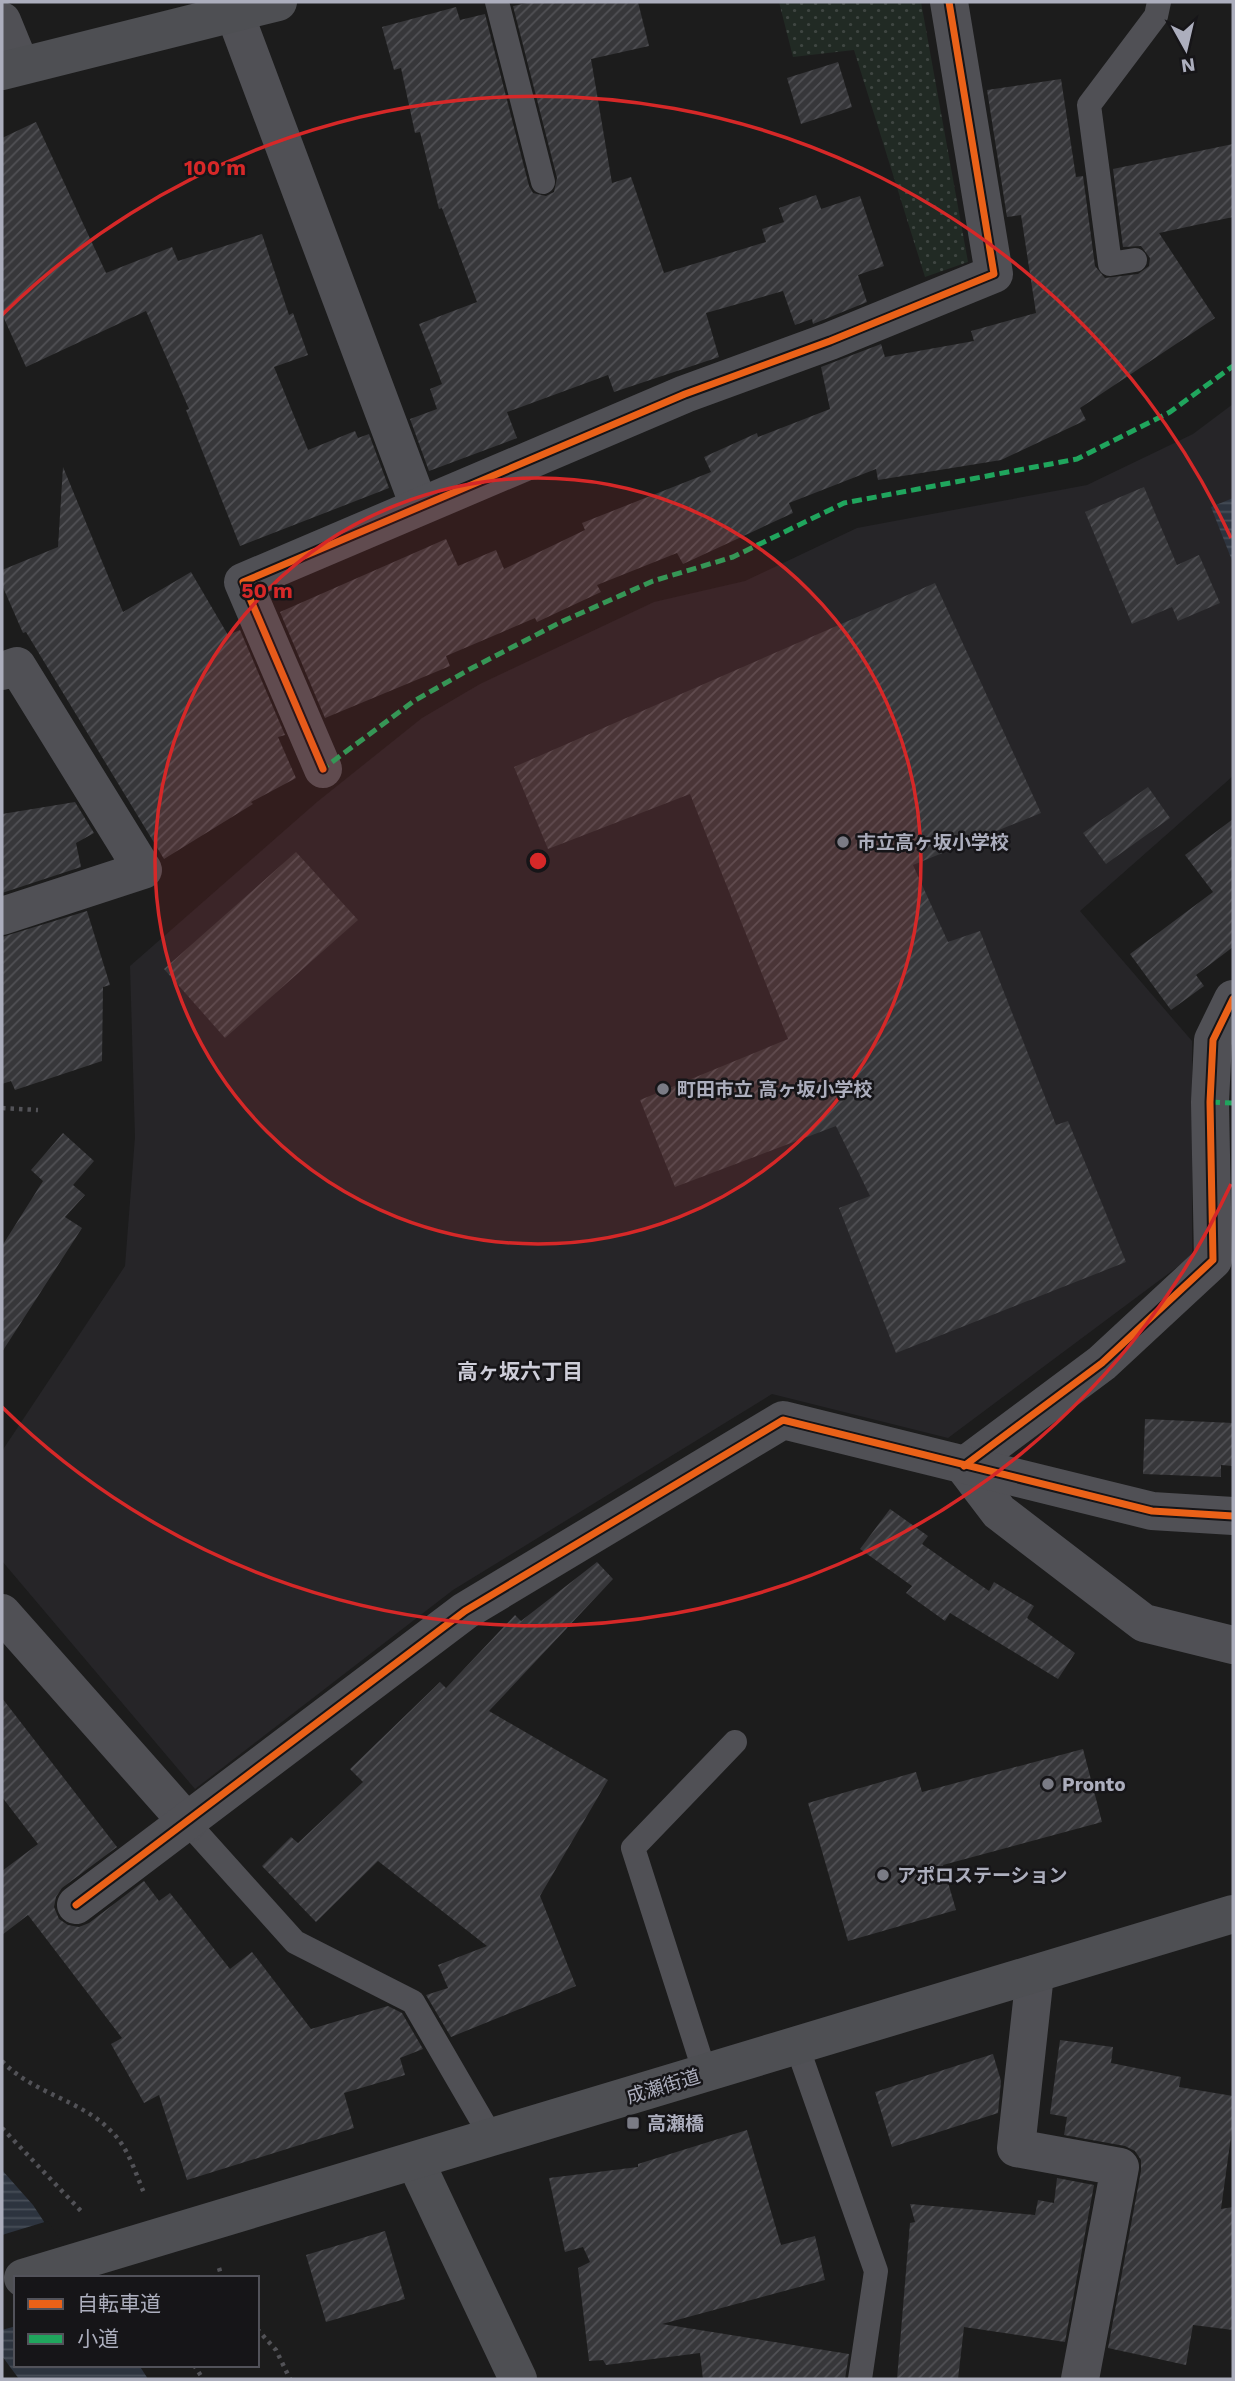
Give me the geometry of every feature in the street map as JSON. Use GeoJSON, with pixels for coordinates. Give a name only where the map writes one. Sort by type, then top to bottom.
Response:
{"type":"FeatureCollection","features":[{"type":"Feature","properties":{"kind":"main road"},"geometry":{"type":"LineString","coordinates":[[11,68],[232,7],[278,2]]}},
{"type":"Feature","properties":{"kind":"main road","name":"成瀬街道"},"geometry":{"type":"LineString","coordinates":[[29,2276],[1233,1914]]}},
{"type":"Feature","properties":{"kind":"main road"},"geometry":{"type":"LineString","coordinates":[[415,2161],[518,2379]]}},
{"type":"Feature","properties":{"kind":"street"},"geometry":{"type":"LineString","coordinates":[[323,769],[243,582],[685,394],[830,341],[993,274],[949,2]]}},
{"type":"Feature","properties":{"kind":"street"},"geometry":{"type":"LineString","coordinates":[[232,7],[419,506]]}},
{"type":"Feature","properties":{"kind":"street"},"geometry":{"type":"LineString","coordinates":[[2,21],[11,68]]}},
{"type":"Feature","properties":{"kind":"street"},"geometry":{"type":"LineString","coordinates":[[2,671],[17,666],[143,870],[2,916]]}},
{"type":"Feature","properties":{"kind":"street"},"geometry":{"type":"LineString","coordinates":[[964,1466],[1102,1363],[1213,1260],[1210,1102],[1213,1040],[1233,999]]}},
{"type":"Feature","properties":{"kind":"street"},"geometry":{"type":"LineString","coordinates":[[76,1905],[188,1823],[465,1611],[783,1420],[1152,1511],[1233,1516]]}},
{"type":"Feature","properties":{"kind":"street"},"geometry":{"type":"LineString","coordinates":[[964,1466],[999,1512],[1144,1623],[1233,1645]]}},
{"type":"Feature","properties":{"kind":"street"},"geometry":{"type":"LineString","coordinates":[[2,1613],[188,1823]]}},
{"type":"Feature","properties":{"kind":"street"},"geometry":{"type":"LineString","coordinates":[[1035,1974],[1016,2148],[1120,2167],[1080,2379]]}},
{"type":"Feature","properties":{"kind":"lane"},"geometry":{"type":"LineString","coordinates":[[497,2],[543,182]]}},
{"type":"Feature","properties":{"kind":"lane"},"geometry":{"type":"LineString","coordinates":[[1135,260],[1110,264],[1089,105],[1156,16],[1159,2]]}},
{"type":"Feature","properties":{"kind":"lane"},"geometry":{"type":"LineString","coordinates":[[705,2073],[632,1848],[735,1742]]}},
{"type":"Feature","properties":{"kind":"lane"},"geometry":{"type":"LineString","coordinates":[[188,1823],[295,1942],[412,2002],[492,2138]]}},
{"type":"Feature","properties":{"kind":"lane"},"geometry":{"type":"LineString","coordinates":[[797,2046],[876,2271],[860,2379]]}},
{"type":"Feature","properties":{"kind":"path"},"geometry":{"type":"LineString","coordinates":[[2,1108],[38,1110]]}},
{"type":"Feature","properties":{"kind":"path"},"geometry":{"type":"LineString","coordinates":[[2,2061],[17,2077],[85,2111],[112,2131],[129,2155],[147,2202]]}},
{"type":"Feature","properties":{"kind":"path"},"geometry":{"type":"LineString","coordinates":[[2,2128],[89,2219]]}},
{"type":"Feature","properties":{"kind":"path"},"geometry":{"type":"LineString","coordinates":[[259,2331],[276,2350],[290,2379]]}},
{"type":"Feature","properties":{"kind":"shaded area"},"geometry":{"type":"Polygon","coordinates":[[[779,2],[921,2],[968,262],[925,277],[854,50],[793,57],[779,2]]]}},
{"type":"Feature","properties":{"kind":"shaded area","name":"町田市立 高ヶ坂小学校"},"geometry":{"type":"Polygon","coordinates":[[[1233,404],[1233,776],[1080,911],[1192,1041],[1192,1256],[948,1438],[772,1394],[453,1590],[195,1789],[2,1561],[2,1451],[125,1266],[135,1137],[130,966],[317,802],[422,718],[480,684],[654,602],[745,581],[857,528],[1087,485],[1193,434],[1233,404]]]}},
{"type":"Feature","properties":{"kind":"shaded area"},"geometry":{"type":"Polygon","coordinates":[[[1233,498],[1233,563],[1211,507],[1233,498]]]}},
{"type":"Feature","properties":{"kind":"shaded area"},"geometry":{"type":"Polygon","coordinates":[[[2,2170],[33,2205],[80,2276],[14,2276],[14,2367],[140,2367],[148,2379],[19,2379],[2,2356],[2,2170]]]}},
{"type":"Feature","properties":{"kind":"pier"},"geometry":{"type":"Polygon","coordinates":[[[48,2221],[84,2276],[14,2276],[14,2327],[2,2330],[2,2235],[48,2221]]]}},
{"type":"Feature","properties":{"kind":"building"},"geometry":{"type":"Polygon","coordinates":[[[532,2],[638,2],[649,46],[591,59],[612,183],[631,177],[664,273],[766,242],[762,229],[784,222],[779,208],[816,195],[821,209],[860,196],[884,266],[858,275],[867,302],[813,324],[812,319],[795,325],[783,291],[706,313],[719,357],[614,392],[608,375],[507,412],[517,438],[429,471],[410,419],[437,409],[430,389],[442,384],[419,324],[477,302],[442,208],[439,209],[420,132],[415,133],[401,68],[394,70],[382,27],[456,7],[460,20],[485,14],[529,186],[533,193],[546,196],[554,192],[557,178],[513,6],[532,2]]]}},
{"type":"Feature","properties":{"kind":"building"},"geometry":{"type":"Polygon","coordinates":[[[838,62],[852,107],[801,124],[787,78],[838,62]]]}},
{"type":"Feature","properties":{"kind":"building"},"geometry":{"type":"Polygon","coordinates":[[[1061,79],[1076,177],[1083,176],[1095,266],[1105,278],[1138,274],[1149,266],[1150,258],[1141,246],[1123,247],[1113,169],[1233,144],[1233,217],[1159,233],[1215,318],[1080,408],[1086,420],[1001,460],[878,480],[876,469],[789,503],[793,513],[683,564],[677,553],[597,585],[601,592],[537,622],[535,618],[446,656],[450,666],[325,718],[280,612],[446,539],[458,566],[496,550],[504,569],[585,530],[582,523],[711,472],[704,457],[757,433],[758,437],[830,409],[821,367],[881,344],[885,357],[974,341],[971,331],[1036,313],[1021,215],[1007,217],[987,90],[1061,79]]]}},
{"type":"Feature","properties":{"kind":"building"},"geometry":{"type":"Polygon","coordinates":[[[36,122],[106,273],[172,247],[178,261],[262,234],[289,315],[293,313],[308,355],[274,367],[308,450],[355,431],[358,438],[369,434],[389,488],[240,546],[186,410],[189,409],[146,311],[26,367],[2,314],[2,138],[36,122]]]}},
{"type":"Feature","properties":{"kind":"building"},"geometry":{"type":"Polygon","coordinates":[[[63,467],[123,612],[191,572],[228,635],[240,630],[285,735],[278,737],[296,778],[251,802],[253,804],[164,859],[26,632],[23,633],[2,585],[2,570],[58,547],[63,467]]]}},
{"type":"Feature","properties":{"kind":"building"},"geometry":{"type":"Polygon","coordinates":[[[1144,487],[1177,565],[1199,555],[1220,603],[1178,621],[1172,607],[1132,624],[1085,512],[1144,487]]]}},
{"type":"Feature","properties":{"kind":"building"},"geometry":{"type":"Polygon","coordinates":[[[935,583],[1041,813],[913,865],[948,942],[980,931],[1056,1125],[1068,1121],[1126,1262],[896,1353],[839,1208],[870,1196],[836,1126],[675,1187],[640,1100],[788,1039],[690,794],[548,849],[514,767],[935,583]]]}},
{"type":"Feature","properties":{"kind":"building"},"geometry":{"type":"Polygon","coordinates":[[[1148,787],[1170,818],[1106,864],[1083,833],[1148,787]]]}},
{"type":"Feature","properties":{"kind":"building"},"geometry":{"type":"Polygon","coordinates":[[[75,802],[94,833],[76,843],[81,867],[2,893],[2,814],[75,802]]]}},
{"type":"Feature","properties":{"kind":"building"},"geometry":{"type":"Polygon","coordinates":[[[1233,819],[1233,947],[1196,975],[1204,986],[1171,1010],[1130,954],[1213,892],[1185,855],[1233,819]]]}},
{"type":"Feature","properties":{"kind":"building"},"geometry":{"type":"Polygon","coordinates":[[[296,852],[358,920],[225,1038],[164,969],[296,852]]]}},
{"type":"Feature","properties":{"kind":"building"},"geometry":{"type":"Polygon","coordinates":[[[87,911],[110,985],[103,987],[102,1061],[15,1090],[11,1081],[2,1084],[2,937],[87,911]]]}},
{"type":"Feature","properties":{"kind":"building"},"geometry":{"type":"Polygon","coordinates":[[[63,1133],[94,1161],[73,1185],[85,1195],[65,1217],[82,1228],[2,1352],[2,1246],[43,1181],[31,1170],[63,1133]]]}},
{"type":"Feature","properties":{"kind":"building"},"geometry":{"type":"Polygon","coordinates":[[[1145,1419],[1233,1423],[1233,1466],[1221,1465],[1221,1477],[1143,1474],[1145,1419]]]}},
{"type":"Feature","properties":{"kind":"building"},"geometry":{"type":"Polygon","coordinates":[[[890,1509],[928,1536],[922,1544],[989,1591],[994,1582],[1034,1606],[1027,1618],[1075,1653],[1058,1679],[950,1613],[945,1621],[906,1593],[912,1586],[860,1549],[890,1509]]]}},
{"type":"Feature","properties":{"kind":"building"},"geometry":{"type":"Polygon","coordinates":[[[597,1562],[613,1579],[489,1711],[608,1780],[540,1896],[576,1986],[451,2037],[426,1995],[448,1988],[438,1965],[487,1946],[378,1861],[316,1922],[262,1866],[291,1837],[298,1843],[363,1782],[350,1769],[440,1682],[446,1688],[515,1615],[521,1621],[597,1562]]]}},
{"type":"Feature","properties":{"kind":"building"},"geometry":{"type":"Polygon","coordinates":[[[2,1698],[117,1847],[62,1888],[54,1907],[59,1919],[68,1925],[79,1927],[89,1923],[144,1881],[159,1901],[170,1893],[230,1969],[252,1952],[311,2029],[388,2006],[402,2013],[423,2049],[400,2058],[405,2075],[344,2093],[354,2128],[187,2180],[159,2095],[144,2103],[111,2044],[122,2038],[28,1915],[2,1935],[2,1871],[38,1844],[2,1797],[2,1698]]]}},
{"type":"Feature","properties":{"kind":"building"},"geometry":{"type":"Polygon","coordinates":[[[1083,1749],[1102,1822],[943,1865],[956,1910],[848,1941],[808,1803],[916,1772],[922,1792],[1083,1749]]]}},
{"type":"Feature","properties":{"kind":"building"},"geometry":{"type":"Polygon","coordinates":[[[1060,2040],[1113,2047],[1111,2063],[1181,2077],[1179,2087],[1233,2096],[1233,2122],[1221,2209],[1233,2207],[1233,2330],[1193,2325],[1186,2365],[1108,2348],[1141,2160],[1135,2151],[1125,2146],[1064,2135],[1067,2117],[1050,2114],[1060,2040]]]}},
{"type":"Feature","properties":{"kind":"building"},"geometry":{"type":"Polygon","coordinates":[[[993,2054],[1001,2081],[998,2113],[892,2147],[875,2092],[993,2054]]]}},
{"type":"Feature","properties":{"kind":"building"},"geometry":{"type":"Polygon","coordinates":[[[747,2130],[781,2245],[815,2236],[825,2280],[662,2324],[849,2354],[845,2379],[703,2379],[700,2353],[606,2365],[603,2360],[589,2361],[578,2268],[590,2262],[583,2247],[565,2252],[549,2178],[638,2167],[638,2164],[747,2130]]]}},
{"type":"Feature","properties":{"kind":"building"},"geometry":{"type":"Polygon","coordinates":[[[1057,2178],[1094,2185],[1065,2342],[964,2327],[958,2379],[897,2379],[910,2223],[915,2222],[910,2204],[1035,2215],[1038,2200],[1054,2203],[1057,2178]]]}},
{"type":"Feature","properties":{"kind":"building"},"geometry":{"type":"Polygon","coordinates":[[[385,2231],[405,2299],[326,2322],[306,2255],[385,2231]]]}},
{"type":"Feature","properties":{"kind":"marked path"},"geometry":{"type":"LineString","coordinates":[[320,771],[414,701],[561,622],[653,581],[733,557],[844,503],[1077,459],[1170,412],[1233,366]]}},
{"type":"Feature","properties":{"kind":"marked path"},"geometry":{"type":"LineString","coordinates":[[1210,1102],[1233,1103]]}},
{"type":"Feature","properties":{"kind":"cycle path"},"geometry":{"type":"LineString","coordinates":[[323,769],[243,582],[685,394],[830,341],[994,274],[949,2]]}},
{"type":"Feature","properties":{"kind":"cycle path"},"geometry":{"type":"LineString","coordinates":[[964,1466],[1102,1363],[1213,1260],[1210,1102],[1213,1040],[1233,999]]}},
{"type":"Feature","properties":{"kind":"cycle path"},"geometry":{"type":"LineString","coordinates":[[76,1905],[465,1611],[783,1420],[1152,1511],[1233,1516]]}},
{"type":"Feature","properties":{"kind":"place","name":"市立高ヶ坂小学校"},"geometry":{"type":"Point","coordinates":[843,842]}},
{"type":"Feature","properties":{"kind":"place","name":"町田市立 高ヶ坂小学校"},"geometry":{"type":"Point","coordinates":[663,1089]}},
{"type":"Feature","properties":{"kind":"place","name":"Pronto"},"geometry":{"type":"Point","coordinates":[1048,1784]}},
{"type":"Feature","properties":{"kind":"place","name":"アポロステーション"},"geometry":{"type":"Point","coordinates":[883,1875]}},
{"type":"Feature","properties":{"kind":"place","name":"高瀬橋"},"geometry":{"type":"Point","coordinates":[633,2123]}},
{"type":"Feature","properties":{"kind":"district","name":"高ヶ坂六丁目"},"geometry":{"type":"Point","coordinates":[520,1372]}}]}
